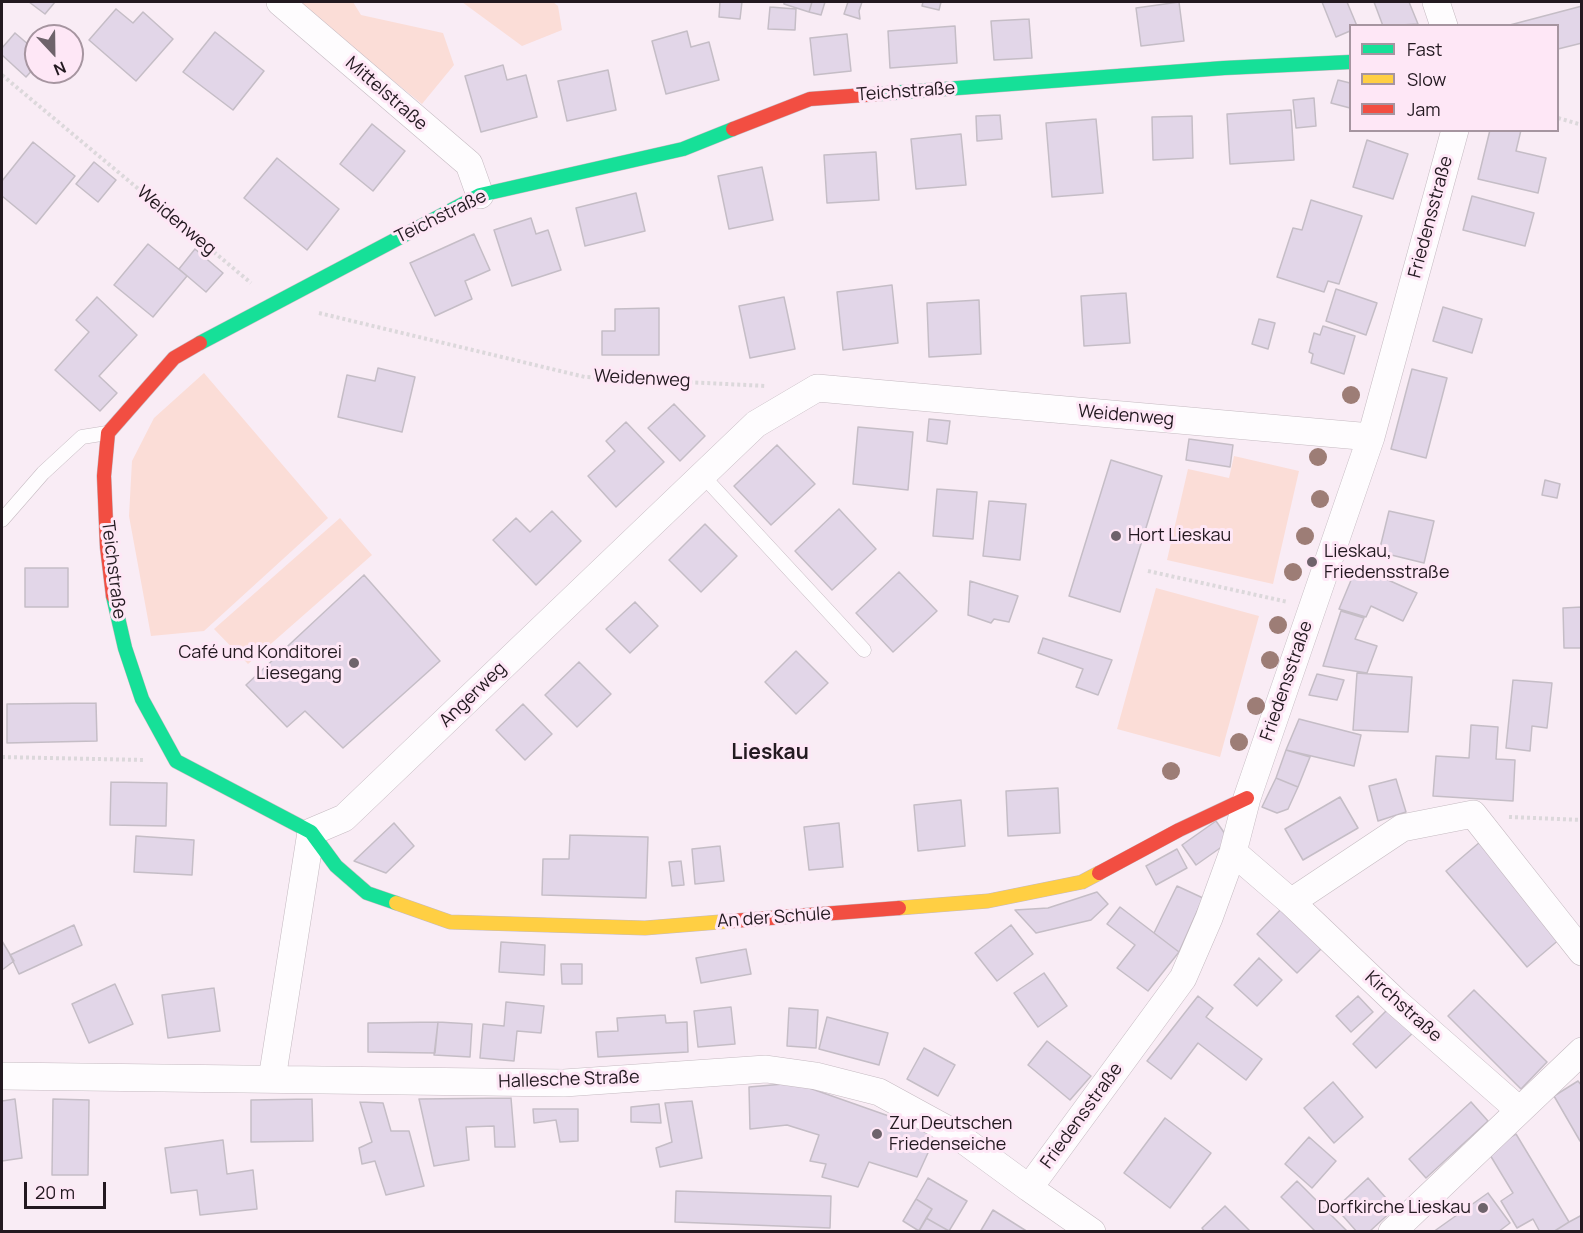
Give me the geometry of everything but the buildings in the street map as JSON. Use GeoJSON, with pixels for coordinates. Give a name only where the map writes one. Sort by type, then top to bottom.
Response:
{"type":"FeatureCollection","features":[{"type":"Feature","properties":{"kind":"street","name":"Mittelstraße"},"geometry":{"type":"LineString","coordinates":[[280,2],[469,164],[480,195]]}},
{"type":"Feature","properties":{"kind":"street"},"geometry":{"type":"LineString","coordinates":[[1436,2],[1443,24]]}},
{"type":"Feature","properties":{"kind":"street","name":"Teichstraße"},"geometry":{"type":"LineString","coordinates":[[177,761],[142,699],[125,648],[114,603],[107,547],[105,488],[108,433],[174,358],[480,195],[683,149],[810,99],[1212,69],[1349,62]]}},
{"type":"Feature","properties":{"kind":"street","name":"Friedensstraße"},"geometry":{"type":"LineString","coordinates":[[1029,1188],[1183,978],[1209,918],[1233,852],[1247,798],[1371,437],[1454,132]]}},
{"type":"Feature","properties":{"kind":"street","name":"Weidenweg"},"geometry":{"type":"LineString","coordinates":[[817,388],[1371,437]]}},
{"type":"Feature","properties":{"kind":"street","name":"Angerweg"},"geometry":{"type":"LineString","coordinates":[[311,832],[344,818],[756,424],[817,388]]}},
{"type":"Feature","properties":{"kind":"street"},"geometry":{"type":"LineString","coordinates":[[177,761],[311,832],[272,1079]]}},
{"type":"Feature","properties":{"kind":"street","name":"An der Schule"},"geometry":{"type":"LineString","coordinates":[[311,832],[336,866],[367,893],[450,922],[645,928],[988,901],[1082,882],[1179,830],[1247,798]]}},
{"type":"Feature","properties":{"kind":"street"},"geometry":{"type":"LineString","coordinates":[[1291,902],[1402,828],[1473,814],[1581,952]]}},
{"type":"Feature","properties":{"kind":"street","name":"Kirchstraße"},"geometry":{"type":"LineString","coordinates":[[1233,852],[1291,902],[1396,1002],[1519,1110]]}},
{"type":"Feature","properties":{"kind":"street"},"geometry":{"type":"LineString","coordinates":[[1392,1232],[1581,1051]]}},
{"type":"Feature","properties":{"kind":"street","name":"Hallesche Straße"},"geometry":{"type":"LineString","coordinates":[[2,1076],[564,1083],[766,1070],[816,1076],[879,1092],[954,1132],[1092,1232]]}},
{"type":"Feature","properties":{"kind":"lane"},"geometry":{"type":"LineString","coordinates":[[2,520],[43,473],[82,436],[108,433]]}},
{"type":"Feature","properties":{"kind":"lane"},"geometry":{"type":"LineString","coordinates":[[703,476],[864,650]]}},
{"type":"Feature","properties":{"kind":"path","name":"Weidenweg"},"geometry":{"type":"LineString","coordinates":[[2,75],[274,303],[585,377],[771,386]]}},
{"type":"Feature","properties":{"kind":"path"},"geometry":{"type":"LineString","coordinates":[[1559,119],[1581,125]]}},
{"type":"Feature","properties":{"kind":"path"},"geometry":{"type":"LineString","coordinates":[[1148,571],[1279,601],[1312,606]]}},
{"type":"Feature","properties":{"kind":"path"},"geometry":{"type":"LineString","coordinates":[[2,757],[177,761]]}},
{"type":"Feature","properties":{"kind":"path"},"geometry":{"type":"LineString","coordinates":[[1473,814],[1581,820]]}},
{"type":"Feature","properties":{"kind":"shaded area"},"geometry":{"type":"Polygon","coordinates":[[[296,2],[353,2],[361,15],[443,33],[454,65],[422,104],[296,2]]]}},
{"type":"Feature","properties":{"kind":"shaded area"},"geometry":{"type":"Polygon","coordinates":[[[462,2],[553,2],[558,6],[562,30],[522,46],[462,2]]]}},
{"type":"Feature","properties":{"kind":"shaded area"},"geometry":{"type":"Polygon","coordinates":[[[204,373],[328,518],[204,631],[151,636],[129,516],[132,461],[154,418],[204,373]]]}},
{"type":"Feature","properties":{"kind":"shaded area"},"geometry":{"type":"Polygon","coordinates":[[[1234,456],[1299,471],[1273,584],[1167,560],[1188,469],[1229,478],[1234,456]]]}},
{"type":"Feature","properties":{"kind":"shaded area"},"geometry":{"type":"Polygon","coordinates":[[[340,518],[372,555],[248,664],[214,629],[340,518]]]}},
{"type":"Feature","properties":{"kind":"shaded area"},"geometry":{"type":"Polygon","coordinates":[[[1156,588],[1259,616],[1220,757],[1117,729],[1156,588]]]}},
{"type":"Feature","properties":{"kind":"traffic: fast"},"geometry":{"type":"LineString","coordinates":[[878,94],[1224,68],[1349,62]]}},
{"type":"Feature","properties":{"kind":"traffic: fast"},"geometry":{"type":"LineString","coordinates":[[200,343],[480,195],[683,149],[733,129]]}},
{"type":"Feature","properties":{"kind":"traffic: fast"},"geometry":{"type":"LineString","coordinates":[[113,596],[125,648],[142,699],[176,761],[311,832],[336,866],[367,893],[396,903]]}},
{"type":"Feature","properties":{"kind":"traffic: slow"},"geometry":{"type":"LineString","coordinates":[[899,908],[988,901],[1082,882],[1099,873]]}},
{"type":"Feature","properties":{"kind":"traffic: slow"},"geometry":{"type":"LineString","coordinates":[[396,903],[450,922],[645,928],[732,921]]}},
{"type":"Feature","properties":{"kind":"traffic: jam"},"geometry":{"type":"LineString","coordinates":[[733,129],[810,99],[878,94]]}},
{"type":"Feature","properties":{"kind":"traffic: jam"},"geometry":{"type":"LineString","coordinates":[[113,596],[107,547],[104,476],[108,433],[174,358],[200,343]]}},
{"type":"Feature","properties":{"kind":"traffic: jam"},"geometry":{"type":"LineString","coordinates":[[1099,873],[1179,830],[1247,798]]}},
{"type":"Feature","properties":{"kind":"traffic: jam"},"geometry":{"type":"LineString","coordinates":[[732,921],[899,908]]}},
{"type":"Feature","properties":{"kind":"place","name":"Hort Lieskau"},"geometry":{"type":"Point","coordinates":[1116,536]}},
{"type":"Feature","properties":{"kind":"place","name":"Lieskau, Friedensstraße"},"geometry":{"type":"Point","coordinates":[1312,562]}},
{"type":"Feature","properties":{"kind":"place","name":"Café und Konditorei Liesegang"},"geometry":{"type":"Point","coordinates":[354,663]}},
{"type":"Feature","properties":{"kind":"place","name":"Zur Deutschen Friedenseiche"},"geometry":{"type":"Point","coordinates":[877,1134]}},
{"type":"Feature","properties":{"kind":"place","name":"Dorfkirche Lieskau"},"geometry":{"type":"Point","coordinates":[1483,1208]}},
{"type":"Feature","properties":{"kind":"district","name":"Lieskau"},"geometry":{"type":"Point","coordinates":[770,753]}}]}
